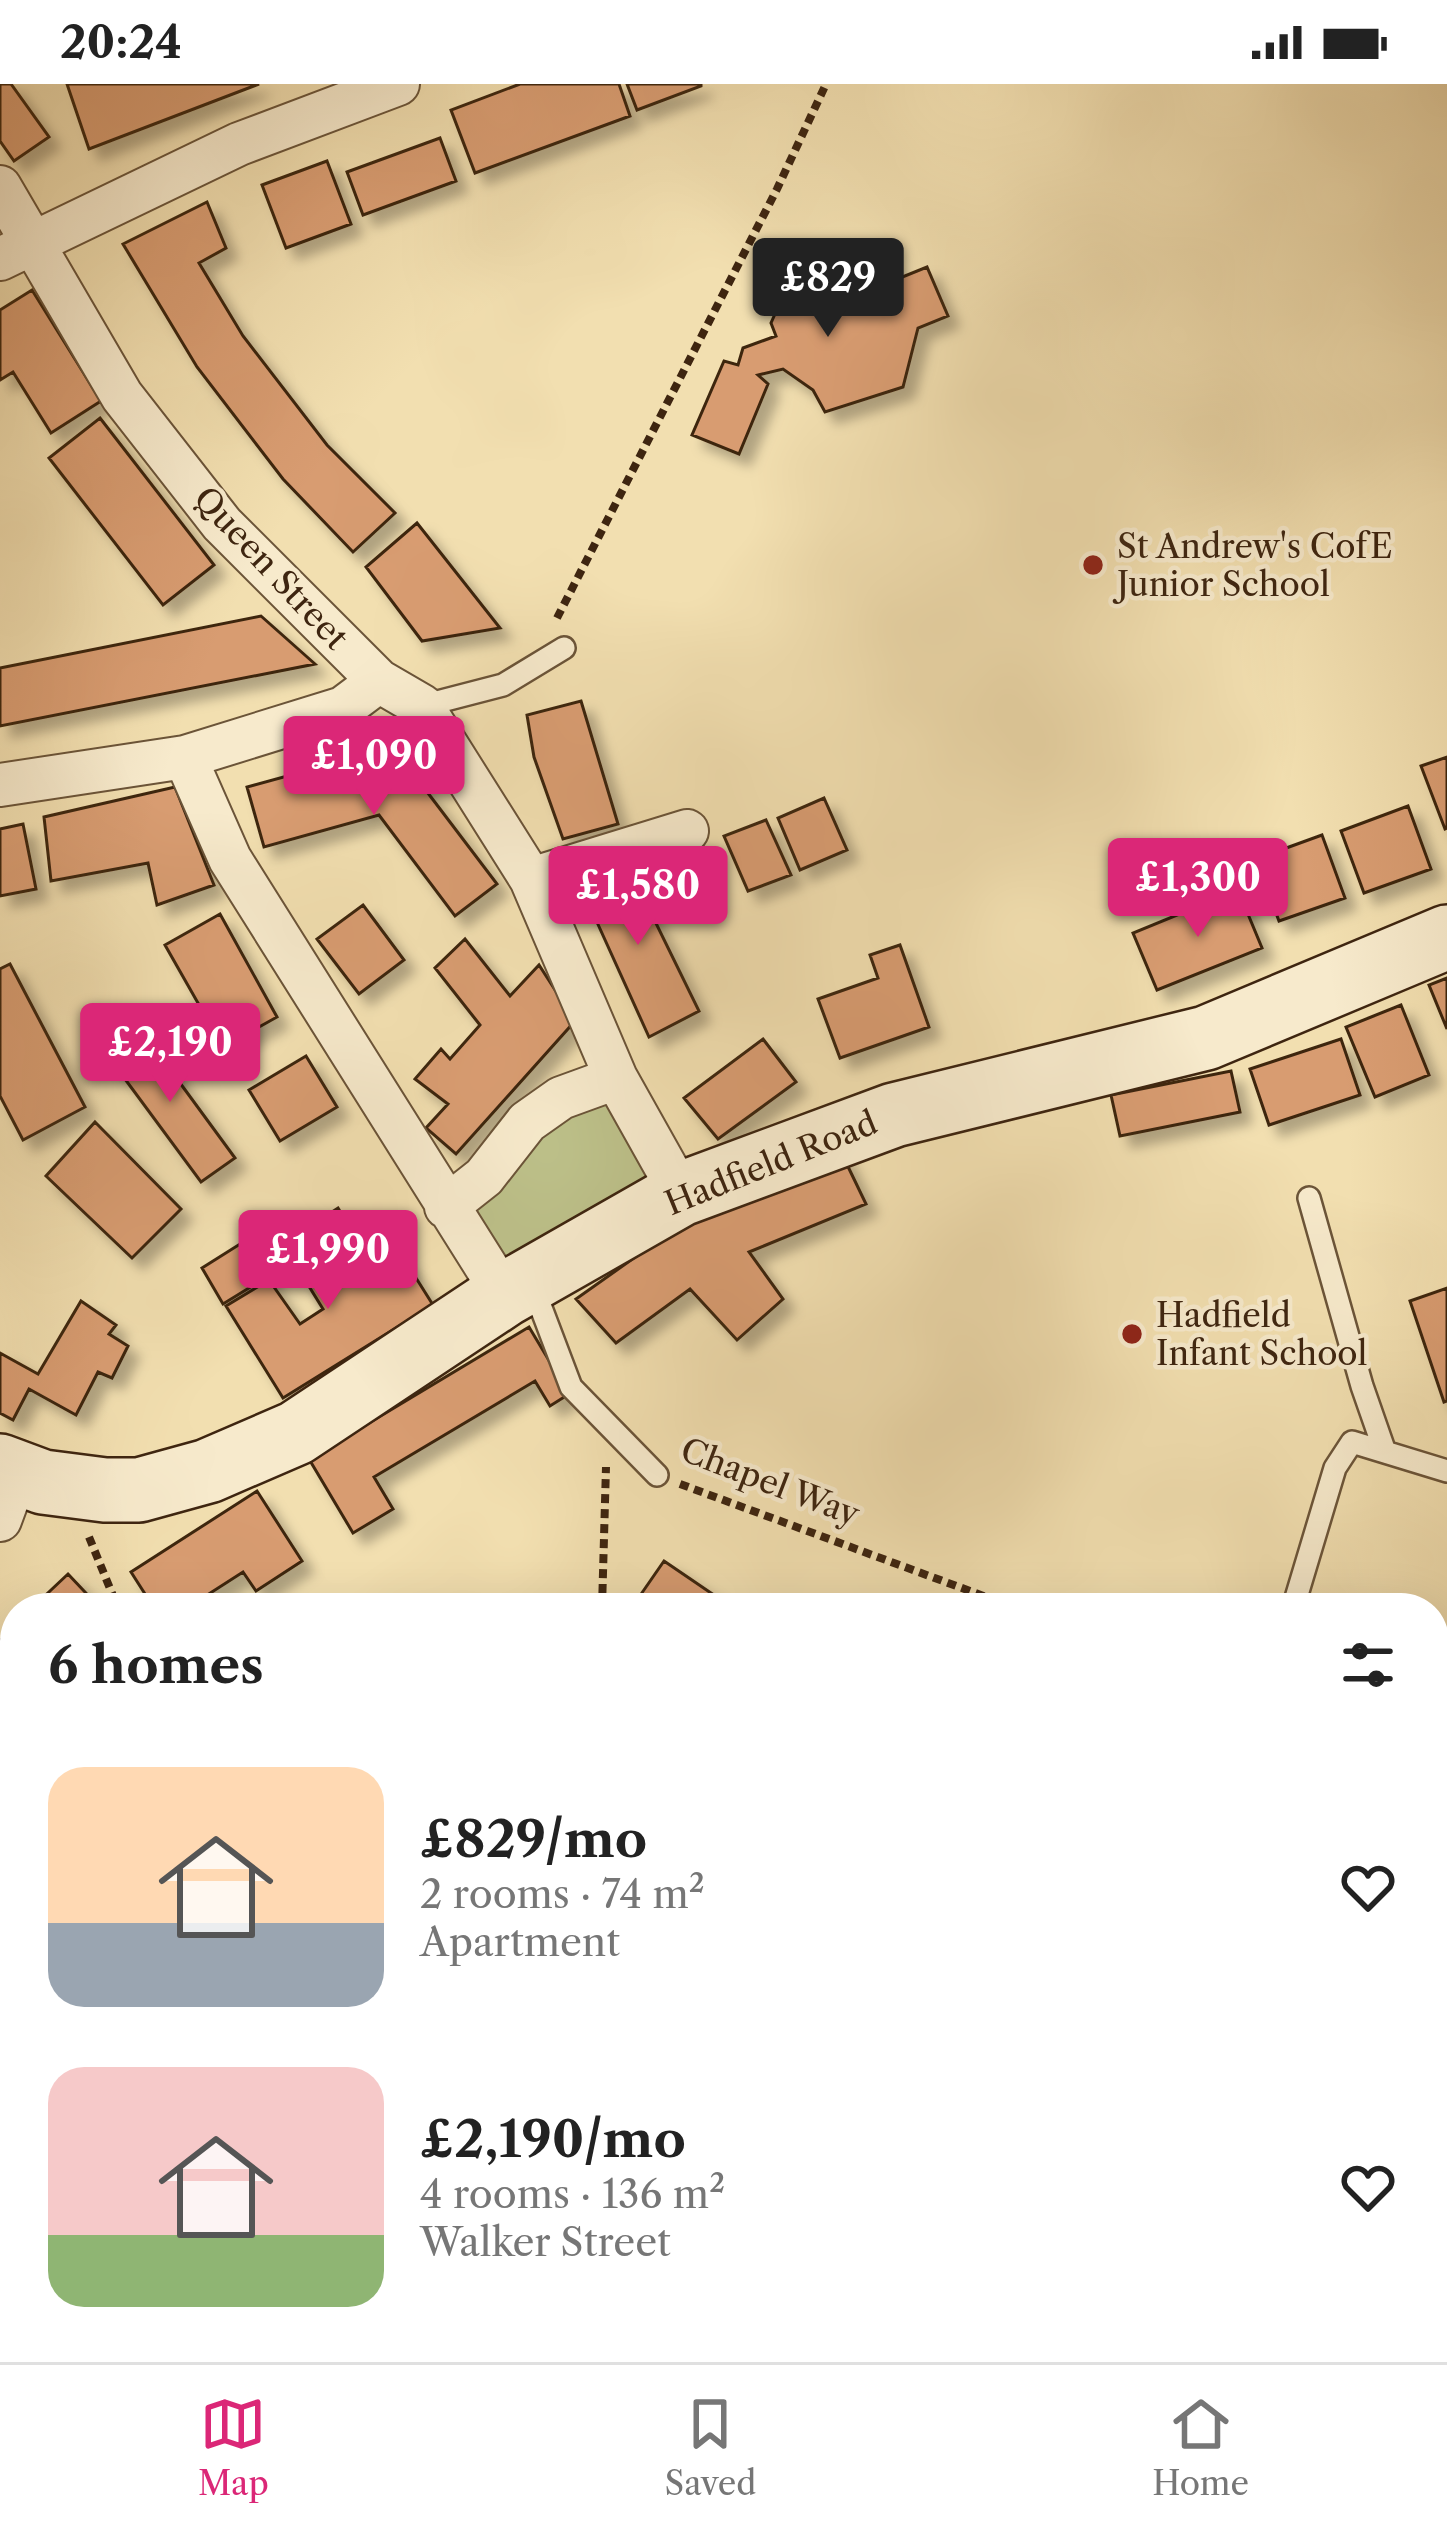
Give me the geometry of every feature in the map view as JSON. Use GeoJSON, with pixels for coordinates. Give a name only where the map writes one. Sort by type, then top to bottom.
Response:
{"type":"FeatureCollection","features":[{"type":"Feature","properties":{"kind":"street"},"geometry":{"type":"LineString","coordinates":[[17,250],[239,144],[398,84]]}},
{"type":"Feature","properties":{"kind":"street","name":"Queen Street"},"geometry":{"type":"LineString","coordinates":[[0,187],[17,250],[222,524],[379,681],[422,706],[531,879],[616,1078],[681,1193]]}},
{"type":"Feature","properties":{"kind":"street"},"geometry":{"type":"LineString","coordinates":[[0,785],[185,757],[343,708],[379,681]]}},
{"type":"Feature","properties":{"kind":"street"},"geometry":{"type":"LineString","coordinates":[[185,757],[230,859],[446,1207],[517,1287]]}},
{"type":"Feature","properties":{"kind":"street"},"geometry":{"type":"LineString","coordinates":[[531,879],[687,832]]}},
{"type":"Feature","properties":{"kind":"street","name":"Hadfield Road"},"geometry":{"type":"LineString","coordinates":[[22,1487],[139,1490],[208,1471],[296,1433],[517,1287],[681,1193],[894,1115],[1206,1038],[1447,937]]}},
{"type":"Feature","properties":{"kind":"street"},"geometry":{"type":"LineString","coordinates":[[446,1207],[484,1177],[527,1122],[561,1098],[616,1078]]}},
{"type":"Feature","properties":{"kind":"lane"},"geometry":{"type":"LineString","coordinates":[[422,706],[503,685],[564,648]]}},
{"type":"Feature","properties":{"kind":"lane"},"geometry":{"type":"LineString","coordinates":[[1310,1198],[1385,1453]]}},
{"type":"Feature","properties":{"kind":"lane","name":"Chapel Way"},"geometry":{"type":"LineString","coordinates":[[517,1287],[572,1387],[657,1475]]}},
{"type":"Feature","properties":{"kind":"lane"},"geometry":{"type":"LineString","coordinates":[[1298,1593],[1335,1468],[1352,1442],[1447,1471]]}},
{"type":"Feature","properties":{"kind":"path"},"geometry":{"type":"LineString","coordinates":[[532,667],[826,84]]}},
{"type":"Feature","properties":{"kind":"path"},"geometry":{"type":"LineString","coordinates":[[602,1593],[607,1424]]}},
{"type":"Feature","properties":{"kind":"path","name":"Chapel Way"},"geometry":{"type":"LineString","coordinates":[[657,1475],[976,1593]]}},
{"type":"Feature","properties":{"kind":"path"},"geometry":{"type":"LineString","coordinates":[[22,1487],[106,1593]]}},
{"type":"Feature","properties":{"kind":"green space"},"geometry":{"type":"Polygon","coordinates":[[[609,1093],[666,1192],[511,1279],[464,1210],[530,1139],[609,1093]]]}},
{"type":"Feature","properties":{"kind":"building"},"geometry":{"type":"Polygon","coordinates":[[[0,84],[11,84],[49,137],[14,161],[0,141],[0,84]]]}},
{"type":"Feature","properties":{"kind":"building"},"geometry":{"type":"Polygon","coordinates":[[[67,84],[259,84],[89,149],[67,84]]]}},
{"type":"Feature","properties":{"kind":"building"},"geometry":{"type":"Polygon","coordinates":[[[520,84],[619,84],[630,116],[475,173],[451,110],[520,84]]]}},
{"type":"Feature","properties":{"kind":"building"},"geometry":{"type":"Polygon","coordinates":[[[627,84],[701,84],[701,86],[637,110],[627,84]]]}},
{"type":"Feature","properties":{"kind":"building"},"geometry":{"type":"Polygon","coordinates":[[[440,138],[456,181],[363,215],[347,172],[440,138]]]}},
{"type":"Feature","properties":{"kind":"building"},"geometry":{"type":"Polygon","coordinates":[[[327,161],[351,224],[286,248],[262,185],[327,161]]]}},
{"type":"Feature","properties":{"kind":"building"},"geometry":{"type":"Polygon","coordinates":[[[207,202],[226,248],[199,263],[243,336],[327,445],[395,513],[353,552],[283,479],[197,367],[123,244],[207,202]]]}},
{"type":"Feature","properties":{"kind":"building"},"geometry":{"type":"Polygon","coordinates":[[[854,241],[900,278],[927,267],[948,316],[918,328],[903,387],[825,412],[813,390],[783,369],[758,375],[768,384],[739,454],[692,435],[724,361],[738,365],[743,348],[776,336],[771,323],[783,296],[804,287],[796,263],[854,241]]]}},
{"type":"Feature","properties":{"kind":"building"},"geometry":{"type":"Polygon","coordinates":[[[32,290],[101,401],[51,433],[13,372],[0,380],[0,310],[32,290]]]}},
{"type":"Feature","properties":{"kind":"building"},"geometry":{"type":"Polygon","coordinates":[[[100,418],[214,565],[163,605],[49,458],[100,418]]]}},
{"type":"Feature","properties":{"kind":"building"},"geometry":{"type":"Polygon","coordinates":[[[417,523],[500,628],[422,641],[366,567],[417,523]]]}},
{"type":"Feature","properties":{"kind":"building"},"geometry":{"type":"Polygon","coordinates":[[[261,616],[315,664],[0,726],[0,668],[261,616]]]}},
{"type":"Feature","properties":{"kind":"building"},"geometry":{"type":"Polygon","coordinates":[[[581,701],[618,824],[563,839],[534,757],[527,715],[581,701]]]}},
{"type":"Feature","properties":{"kind":"building"},"geometry":{"type":"Polygon","coordinates":[[[393,747],[497,884],[455,916],[379,815],[264,847],[247,787],[393,747]]]}},
{"type":"Feature","properties":{"kind":"building"},"geometry":{"type":"Polygon","coordinates":[[[1447,757],[1447,828],[1445,829],[1421,766],[1447,757]]]}},
{"type":"Feature","properties":{"kind":"building"},"geometry":{"type":"Polygon","coordinates":[[[175,787],[214,885],[157,905],[148,863],[51,881],[44,817],[175,787]]]}},
{"type":"Feature","properties":{"kind":"building"},"geometry":{"type":"Polygon","coordinates":[[[824,798],[847,850],[800,870],[778,818],[824,798]]]}},
{"type":"Feature","properties":{"kind":"building"},"geometry":{"type":"Polygon","coordinates":[[[1408,806],[1431,869],[1364,893],[1341,831],[1408,806]]]}},
{"type":"Feature","properties":{"kind":"building"},"geometry":{"type":"Polygon","coordinates":[[[766,820],[791,875],[748,891],[724,836],[766,820]]]}},
{"type":"Feature","properties":{"kind":"building"},"geometry":{"type":"Polygon","coordinates":[[[23,824],[36,889],[0,896],[0,829],[23,824]]]}},
{"type":"Feature","properties":{"kind":"building"},"geometry":{"type":"Polygon","coordinates":[[[1322,835],[1345,898],[1279,921],[1256,859],[1322,835]]]}},
{"type":"Feature","properties":{"kind":"building"},"geometry":{"type":"Polygon","coordinates":[[[626,862],[699,1011],[649,1037],[577,878],[626,862]]]}},
{"type":"Feature","properties":{"kind":"building"},"geometry":{"type":"Polygon","coordinates":[[[1238,890],[1262,948],[1157,990],[1133,933],[1238,890]]]}},
{"type":"Feature","properties":{"kind":"building"},"geometry":{"type":"Polygon","coordinates":[[[363,905],[404,960],[359,994],[317,939],[363,905]]]}},
{"type":"Feature","properties":{"kind":"building"},"geometry":{"type":"Polygon","coordinates":[[[220,914],[277,1017],[223,1047],[165,945],[220,914]]]}},
{"type":"Feature","properties":{"kind":"building"},"geometry":{"type":"Polygon","coordinates":[[[465,939],[510,996],[539,965],[575,1021],[456,1154],[426,1128],[448,1104],[415,1079],[441,1049],[450,1059],[480,1025],[435,968],[465,939]]]}},
{"type":"Feature","properties":{"kind":"building"},"geometry":{"type":"Polygon","coordinates":[[[900,945],[929,1027],[840,1058],[818,999],[878,978],[870,955],[900,945]]]}},
{"type":"Feature","properties":{"kind":"building"},"geometry":{"type":"Polygon","coordinates":[[[10,964],[85,1107],[23,1140],[0,1096],[0,969],[10,964]]]}},
{"type":"Feature","properties":{"kind":"building"},"geometry":{"type":"Polygon","coordinates":[[[1447,978],[1447,1029],[1429,985],[1447,978]]]}},
{"type":"Feature","properties":{"kind":"building"},"geometry":{"type":"Polygon","coordinates":[[[1401,1005],[1429,1075],[1375,1097],[1346,1027],[1401,1005]]]}},
{"type":"Feature","properties":{"kind":"building"},"geometry":{"type":"Polygon","coordinates":[[[139,1027],[235,1158],[201,1182],[105,1052],[139,1027]]]}},
{"type":"Feature","properties":{"kind":"building"},"geometry":{"type":"Polygon","coordinates":[[[763,1039],[796,1082],[718,1139],[684,1098],[763,1039]]]}},
{"type":"Feature","properties":{"kind":"building"},"geometry":{"type":"Polygon","coordinates":[[[1341,1039],[1360,1095],[1269,1125],[1250,1069],[1341,1039]]]}},
{"type":"Feature","properties":{"kind":"building"},"geometry":{"type":"Polygon","coordinates":[[[306,1056],[337,1107],[280,1141],[249,1090],[306,1056]]]}},
{"type":"Feature","properties":{"kind":"building"},"geometry":{"type":"Polygon","coordinates":[[[1231,1071],[1240,1112],[1120,1136],[1111,1095],[1231,1071]]]}},
{"type":"Feature","properties":{"kind":"building"},"geometry":{"type":"Polygon","coordinates":[[[95,1122],[181,1209],[132,1258],[46,1176],[95,1122]]]}},
{"type":"Feature","properties":{"kind":"building"},"geometry":{"type":"Polygon","coordinates":[[[841,1152],[866,1204],[749,1252],[783,1299],[737,1340],[690,1289],[616,1343],[576,1299],[696,1214],[841,1152]]]}},
{"type":"Feature","properties":{"kind":"building"},"geometry":{"type":"Polygon","coordinates":[[[338,1208],[380,1277],[406,1262],[433,1305],[283,1398],[226,1306],[269,1280],[300,1324],[323,1309],[302,1275],[338,1257],[318,1221],[338,1208]]]}},
{"type":"Feature","properties":{"kind":"building"},"geometry":{"type":"Polygon","coordinates":[[[248,1239],[270,1275],[223,1304],[202,1268],[248,1239]]]}},
{"type":"Feature","properties":{"kind":"building"},"geometry":{"type":"Polygon","coordinates":[[[1447,1288],[1447,1401],[1444,1402],[1410,1301],[1447,1288]]]}},
{"type":"Feature","properties":{"kind":"building"},"geometry":{"type":"Polygon","coordinates":[[[81,1301],[116,1325],[109,1334],[128,1346],[112,1378],[98,1372],[76,1415],[29,1389],[13,1420],[0,1413],[0,1353],[38,1374],[81,1301]]]}},
{"type":"Feature","properties":{"kind":"building"},"geometry":{"type":"Polygon","coordinates":[[[529,1327],[569,1394],[550,1406],[535,1381],[374,1477],[393,1509],[353,1533],[309,1459],[529,1327]]]}},
{"type":"Feature","properties":{"kind":"building"},"geometry":{"type":"Polygon","coordinates":[[[257,1491],[302,1561],[256,1591],[243,1572],[210,1593],[144,1593],[131,1572],[257,1491]]]}},
{"type":"Feature","properties":{"kind":"building"},"geometry":{"type":"Polygon","coordinates":[[[664,1561],[711,1593],[642,1593],[664,1561]]]}},
{"type":"Feature","properties":{"kind":"building"},"geometry":{"type":"Polygon","coordinates":[[[68,1574],[86,1593],[48,1593],[68,1574]]]}},
{"type":"Feature","properties":{"kind":"place","name":"St Andrew's CofE Junior School"},"geometry":{"type":"Point","coordinates":[1093,565]}},
{"type":"Feature","properties":{"kind":"place","name":"Hadfield Infant School"},"geometry":{"type":"Point","coordinates":[1132,1334]}}]}
